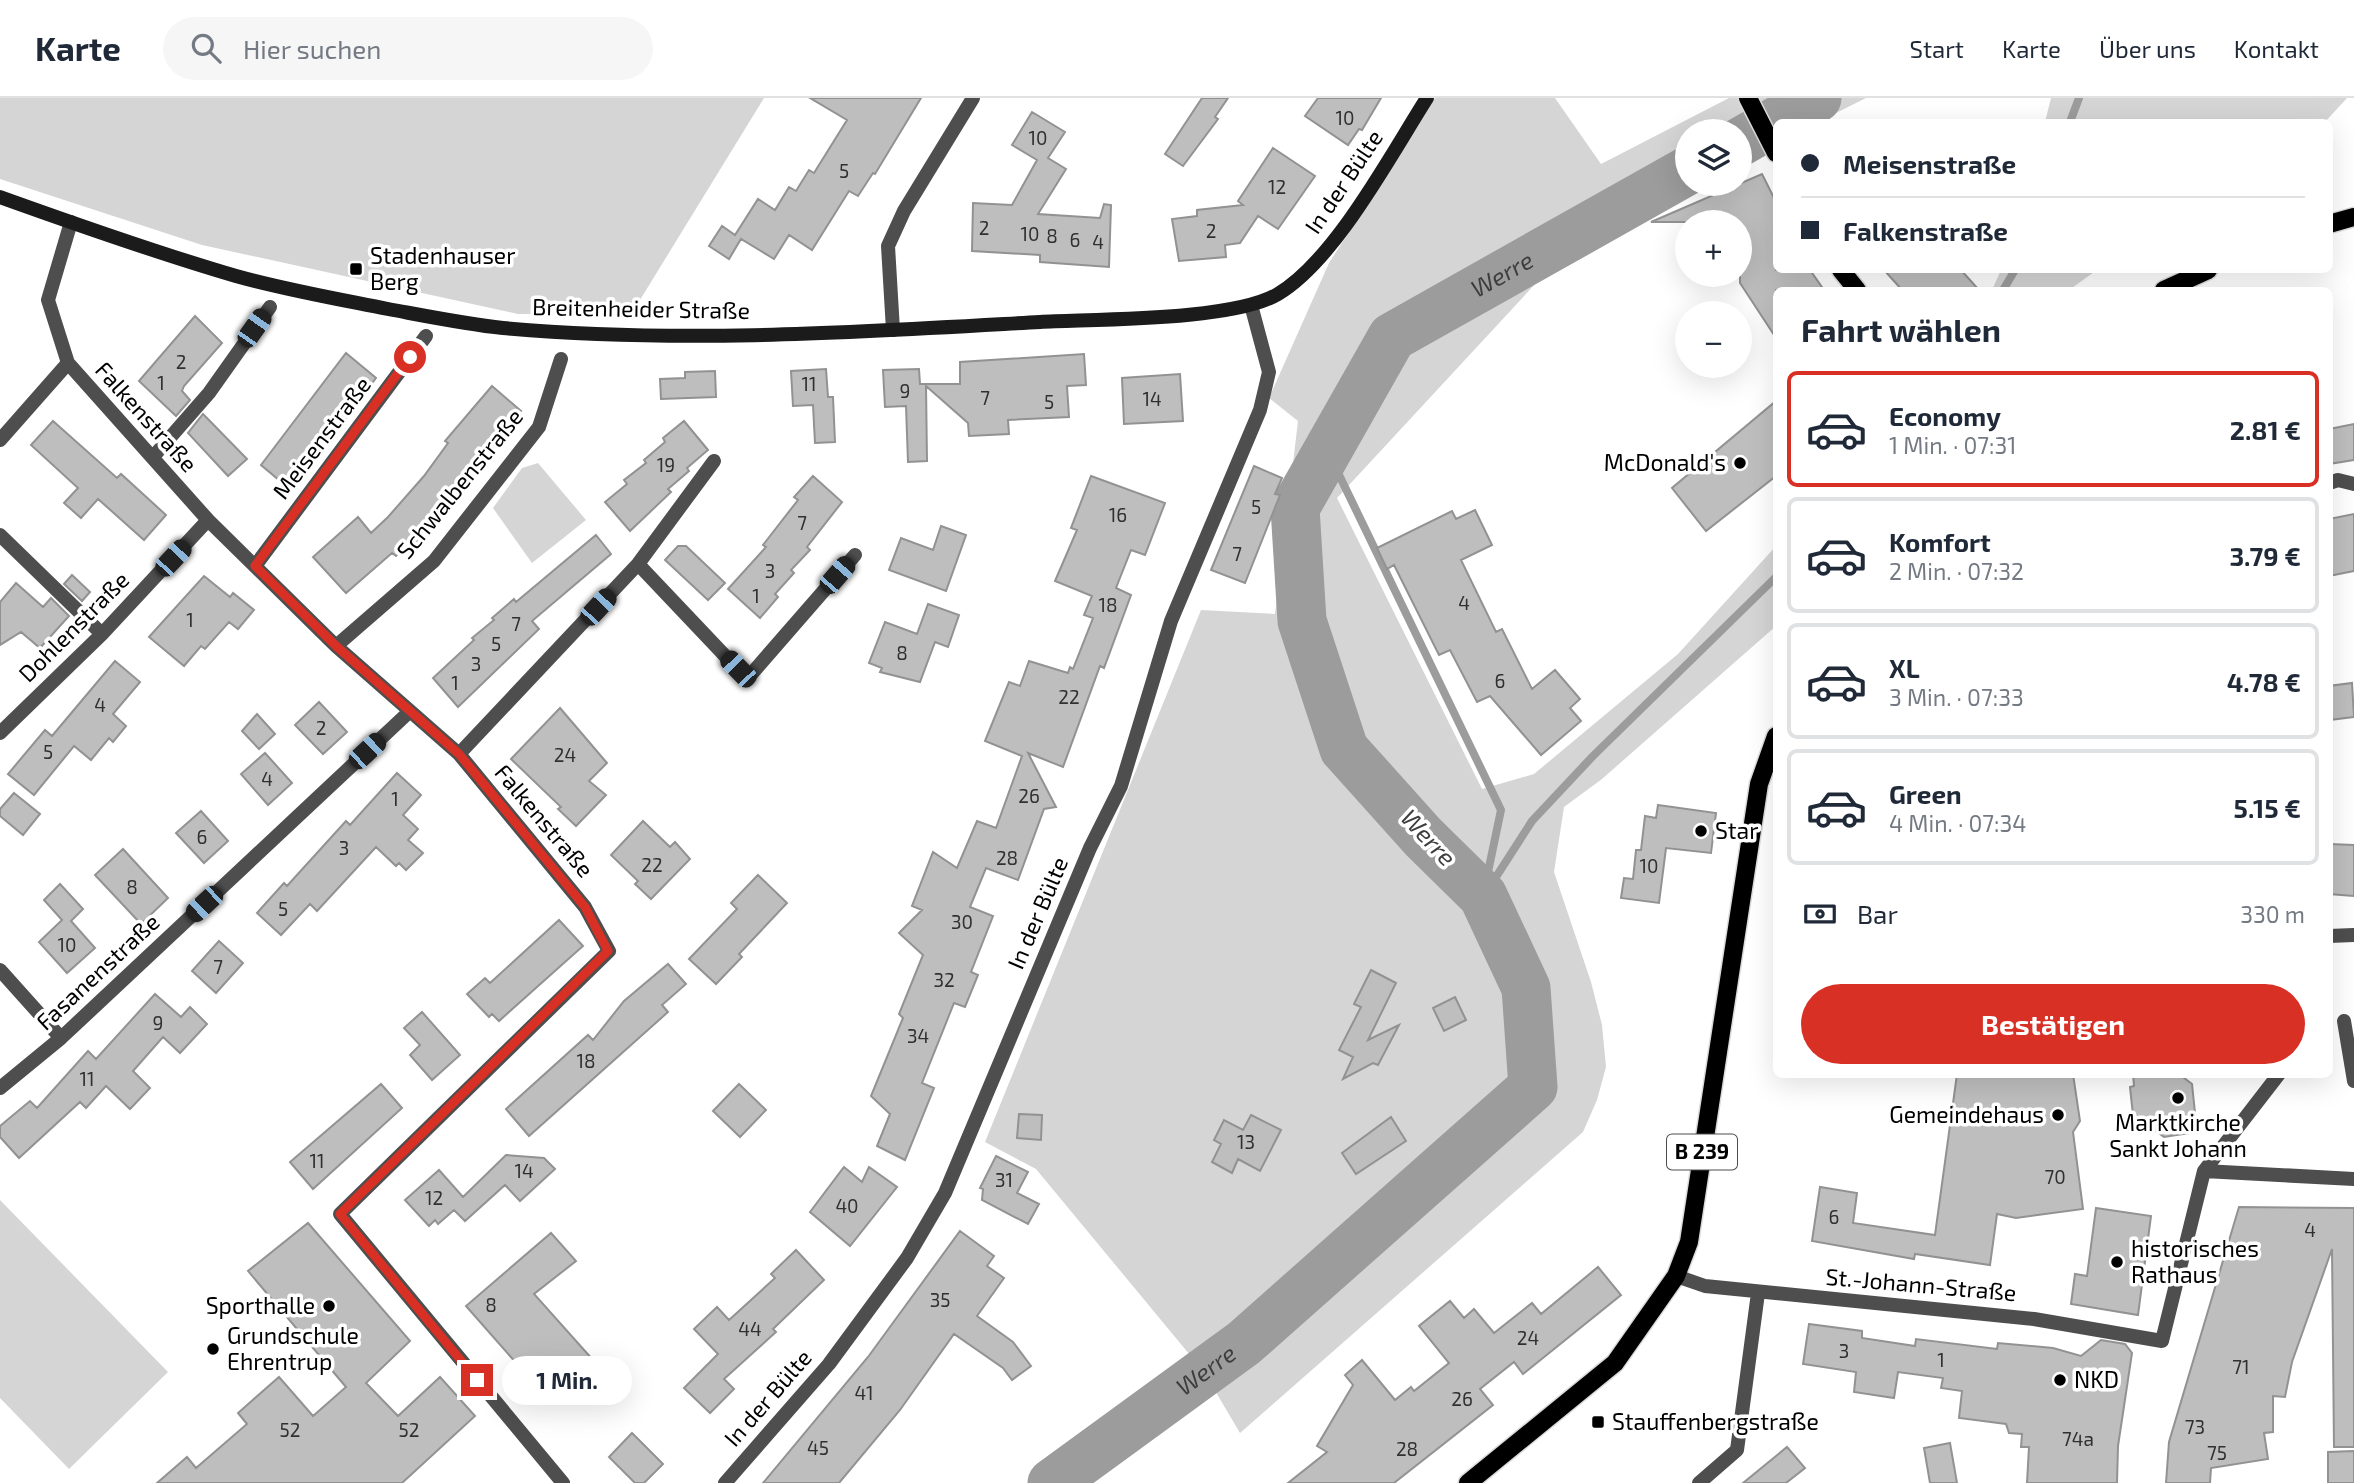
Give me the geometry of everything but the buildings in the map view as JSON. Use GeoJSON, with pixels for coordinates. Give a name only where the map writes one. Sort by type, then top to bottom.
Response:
{"type":"FeatureCollection","features":[{"type":"Feature","properties":{"kind":"main road"},"geometry":{"type":"LineString","coordinates":[[1748,98],[1773,147]]}},
{"type":"Feature","properties":{"kind":"main road"},"geometry":{"type":"LineString","coordinates":[[2333,223],[2354,217]]}},
{"type":"Feature","properties":{"kind":"main road"},"geometry":{"type":"LineString","coordinates":[[1843,273],[1855,287]]}},
{"type":"Feature","properties":{"kind":"main road"},"geometry":{"type":"LineString","coordinates":[[2171,287],[2201,273]]}},
{"type":"Feature","properties":{"kind":"main road","name":"B 239"},"geometry":{"type":"LineString","coordinates":[[1468,1483],[1615,1363],[1676,1276],[1689,1242],[1759,784],[1773,744]]}},
{"type":"Feature","properties":{"kind":"street"},"geometry":{"type":"LineString","coordinates":[[893,330],[888,246],[904,211],[973,98]]}},
{"type":"Feature","properties":{"kind":"street","name":"In der Bülte"},"geometry":{"type":"LineString","coordinates":[[1292,285],[1317,264],[1330,246],[1427,98]]}},
{"type":"Feature","properties":{"kind":"street","name":"Breitenheider Straße"},"geometry":{"type":"LineString","coordinates":[[0,197],[240,277],[344,300],[500,328],[719,336],[1128,318],[1208,312],[1251,305],[1273,297],[1292,285]]}},
{"type":"Feature","properties":{"kind":"street"},"geometry":{"type":"LineString","coordinates":[[0,440],[68,363],[48,300],[72,222]]}},
{"type":"Feature","properties":{"kind":"street","name":"In der Bülte"},"geometry":{"type":"LineString","coordinates":[[725,1483],[829,1364],[907,1258],[945,1193],[1090,848],[1121,786],[1171,621],[1260,410],[1269,372],[1251,305]]}},
{"type":"Feature","properties":{"kind":"street"},"geometry":{"type":"LineString","coordinates":[[153,457],[209,393],[270,307]]}},
{"type":"Feature","properties":{"kind":"street","name":"Meisenstraße"},"geometry":{"type":"LineString","coordinates":[[255,566],[426,336]]}},
{"type":"Feature","properties":{"kind":"street","name":"Schwalbenstraße"},"geometry":{"type":"LineString","coordinates":[[336,646],[434,561],[539,427],[561,359]]}},
{"type":"Feature","properties":{"kind":"street","name":"Falkenstraße"},"geometry":{"type":"LineString","coordinates":[[68,363],[208,520],[336,646],[408,713],[459,754],[585,907],[608,951],[340,1214],[563,1483]]}},
{"type":"Feature","properties":{"kind":"street"},"geometry":{"type":"LineString","coordinates":[[459,754],[638,564],[714,461]]}},
{"type":"Feature","properties":{"kind":"street"},"geometry":{"type":"LineString","coordinates":[[2333,482],[2354,484]]}},
{"type":"Feature","properties":{"kind":"street","name":"Dohlenstraße"},"geometry":{"type":"LineString","coordinates":[[0,733],[102,634],[208,520]]}},
{"type":"Feature","properties":{"kind":"street"},"geometry":{"type":"LineString","coordinates":[[0,536],[102,634]]}},
{"type":"Feature","properties":{"kind":"street"},"geometry":{"type":"LineString","coordinates":[[638,564],[747,678],[855,555]]}},
{"type":"Feature","properties":{"kind":"street","name":"Fasanenstraße"},"geometry":{"type":"LineString","coordinates":[[0,1088],[61,1038],[408,713]]}},
{"type":"Feature","properties":{"kind":"street"},"geometry":{"type":"LineString","coordinates":[[2333,936],[2354,935]]}},
{"type":"Feature","properties":{"kind":"street"},"geometry":{"type":"LineString","coordinates":[[0,970],[61,1038]]}},
{"type":"Feature","properties":{"kind":"street"},"geometry":{"type":"LineString","coordinates":[[2349,1020],[2354,1081]]}},
{"type":"Feature","properties":{"kind":"street"},"geometry":{"type":"LineString","coordinates":[[2204,1171],[2276,1078]]}},
{"type":"Feature","properties":{"kind":"street"},"geometry":{"type":"LineString","coordinates":[[2204,1171],[2354,1180]]}},
{"type":"Feature","properties":{"kind":"street","name":"St.-Johann-Straße"},"geometry":{"type":"LineString","coordinates":[[1676,1276],[1705,1286],[1758,1293],[2074,1325],[2162,1340],[2204,1171]]}},
{"type":"Feature","properties":{"kind":"street"},"geometry":{"type":"LineString","coordinates":[[1699,1483],[1737,1450],[1758,1293]]}},
{"type":"Feature","properties":{"kind":"shaded area"},"geometry":{"type":"Polygon","coordinates":[[[0,98],[764,98],[632,313],[518,314],[202,245],[0,179],[0,98]]]}},
{"type":"Feature","properties":{"kind":"shaded area"},"geometry":{"type":"Polygon","coordinates":[[[1435,98],[1555,98],[1601,164],[1675,126],[1677,196],[1563,254],[1337,498],[1482,789],[1534,774],[1678,654],[1773,549],[1773,629],[1602,779],[1564,807],[1554,872],[1591,982],[1602,1025],[1606,1067],[1597,1100],[1583,1132],[1240,1433],[1204,1372],[1036,1169],[985,1142],[1201,610],[1275,614],[1298,421],[1269,398],[1329,263],[1435,98]]]}},
{"type":"Feature","properties":{"kind":"shaded area"},"geometry":{"type":"Polygon","coordinates":[[[1729,98],[1866,98],[1824,119],[1773,119],[1773,146],[1752,157],[1752,119],[1688,119],[1729,98]]]}},
{"type":"Feature","properties":{"kind":"shaded area"},"geometry":{"type":"Polygon","coordinates":[[[2051,98],[2347,98],[2328,119],[2046,119],[2051,98]]]}},
{"type":"Feature","properties":{"kind":"shaded area"},"geometry":{"type":"Polygon","coordinates":[[[2000,273],[2093,273],[2073,287],[1993,287],[2000,273]]]}},
{"type":"Feature","properties":{"kind":"shaded area"},"geometry":{"type":"Polygon","coordinates":[[[538,463],[586,520],[532,563],[493,508],[522,468],[538,463]]]}},
{"type":"Feature","properties":{"kind":"shaded area"},"geometry":{"type":"Polygon","coordinates":[[[0,1200],[168,1372],[69,1469],[0,1398],[0,1200]]]}},
{"type":"Feature","properties":{"kind":"waterway","name":"Werre"},"geometry":{"type":"LineString","coordinates":[[1780,119],[1817,98]]}},
{"type":"Feature","properties":{"kind":"waterway"},"geometry":{"type":"LineString","coordinates":[[2071,119],[2079,98]]}},
{"type":"Feature","properties":{"kind":"waterway","name":"Werre"},"geometry":{"type":"LineString","coordinates":[[1752,135],[1773,123]]}},
{"type":"Feature","properties":{"kind":"waterway","name":"Werre"},"geometry":{"type":"LineString","coordinates":[[1052,1483],[1244,1343],[1533,1087],[1526,988],[1483,896],[1423,837],[1344,749],[1302,621],[1295,508],[1392,337],[1675,178]]}},
{"type":"Feature","properties":{"kind":"waterway"},"geometry":{"type":"LineString","coordinates":[[2005,287],[2013,273]]}},
{"type":"Feature","properties":{"kind":"waterway"},"geometry":{"type":"LineString","coordinates":[[1328,452],[1501,810],[1483,896]]}},
{"type":"Feature","properties":{"kind":"waterway"},"geometry":{"type":"LineString","coordinates":[[1487,891],[1532,821],[1593,756],[1773,580]]}},
{"type":"Feature","properties":{"kind":"place","name":"Stadenhauser Berg"},"geometry":{"type":"Point","coordinates":[356,269]}},
{"type":"Feature","properties":{"kind":"place","name":"McDonald's"},"geometry":{"type":"Point","coordinates":[1740,463]}},
{"type":"Feature","properties":{"kind":"place","name":"Star"},"geometry":{"type":"Point","coordinates":[1701,831]}},
{"type":"Feature","properties":{"kind":"place","name":"Marktkirche Sankt Johann"},"geometry":{"type":"Point","coordinates":[2178,1098]}},
{"type":"Feature","properties":{"kind":"place","name":"Gemeindehaus"},"geometry":{"type":"Point","coordinates":[2058,1115]}},
{"type":"Feature","properties":{"kind":"place","name":"historisches Rathaus"},"geometry":{"type":"Point","coordinates":[2117,1262]}},
{"type":"Feature","properties":{"kind":"place","name":"Sporthalle"},"geometry":{"type":"Point","coordinates":[329,1306]}},
{"type":"Feature","properties":{"kind":"place","name":"Grundschule Ehrentrup"},"geometry":{"type":"Point","coordinates":[213,1349]}},
{"type":"Feature","properties":{"kind":"place","name":"NKD"},"geometry":{"type":"Point","coordinates":[2060,1380]}},
{"type":"Feature","properties":{"kind":"place","name":"Stauffenbergstraße"},"geometry":{"type":"Point","coordinates":[1598,1422]}},
{"type":"Feature","properties":{"kind":"route"},"geometry":{"type":"LineString","coordinates":[[410,357],[255,566],[408,713],[459,754],[585,907],[608,951],[340,1214],[477,1380]]}}]}
